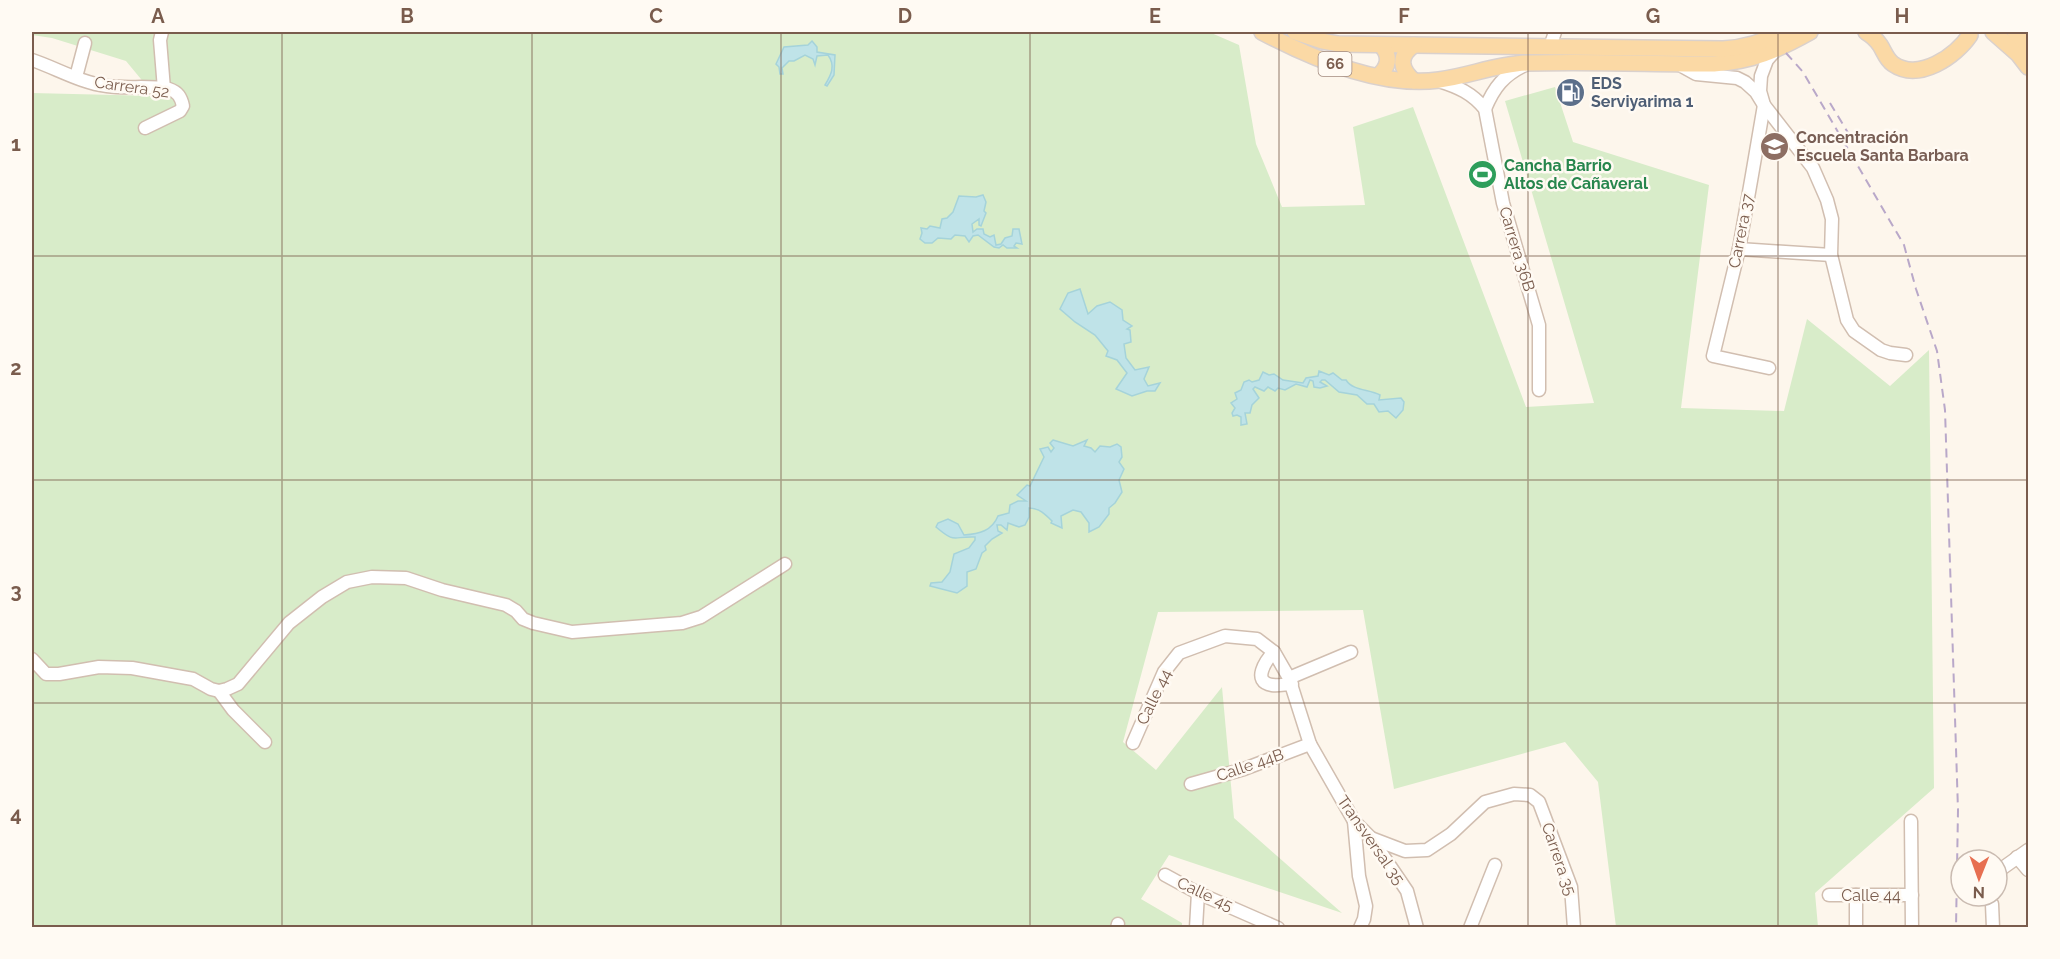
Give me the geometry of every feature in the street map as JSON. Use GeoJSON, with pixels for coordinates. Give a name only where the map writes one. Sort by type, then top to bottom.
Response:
{"type":"FeatureCollection","features":[{"type":"Feature","properties":{"kind":"main road","name":"66"},"geometry":{"type":"LineString","coordinates":[[1262,32],[1310,55],[1378,76],[1413,81],[1437,80],[1497,66],[1529,63],[1714,64],[1741,62],[1784,32]]}},
{"type":"Feature","properties":{"kind":"main road","name":"66"},"geometry":{"type":"LineString","coordinates":[[1295,32],[1338,44],[1723,49],[1810,32]]}},
{"type":"Feature","properties":{"kind":"main road"},"geometry":{"type":"LineString","coordinates":[[1866,32],[1881,38],[1891,62],[1902,68],[1914,69],[1935,64],[1944,59],[1961,47],[1970,35]]}},
{"type":"Feature","properties":{"kind":"main road"},"geometry":{"type":"LineString","coordinates":[[1993,32],[2018,54],[2028,67]]}},
{"type":"Feature","properties":{"kind":"main road"},"geometry":{"type":"LineString","coordinates":[[2015,32],[2028,46]]}},
{"type":"Feature","properties":{"kind":"main road"},"geometry":{"type":"LineString","coordinates":[[1378,76],[1388,62],[1381,45]]}},
{"type":"Feature","properties":{"kind":"main road"},"geometry":{"type":"LineString","coordinates":[[1413,81],[1404,72],[1402,60],[1404,54],[1414,45]]}},
{"type":"Feature","properties":{"kind":"street"},"geometry":{"type":"LineString","coordinates":[[162,32],[160,40],[164,89]]}},
{"type":"Feature","properties":{"kind":"street"},"geometry":{"type":"LineString","coordinates":[[1550,47],[1555,32]]}},
{"type":"Feature","properties":{"kind":"street","name":"Carrera 37"},"geometry":{"type":"LineString","coordinates":[[1768,42],[1767,60],[1761,76],[1760,91],[1764,105],[1739,249],[1713,357],[1769,368]]}},
{"type":"Feature","properties":{"kind":"street"},"geometry":{"type":"LineString","coordinates":[[76,77],[85,43]]}},
{"type":"Feature","properties":{"kind":"street","name":"Carrera 52"},"geometry":{"type":"LineString","coordinates":[[32,60],[106,86],[164,89],[177,93],[182,98],[183,106],[180,111],[146,128]]}},
{"type":"Feature","properties":{"kind":"street"},"geometry":{"type":"LineString","coordinates":[[1437,80],[1461,88],[1477,99],[1485,109],[1500,81],[1529,63]]}},
{"type":"Feature","properties":{"kind":"street"},"geometry":{"type":"LineString","coordinates":[[1678,64],[1696,74],[1737,78],[1756,92],[1812,168],[1822,189],[1832,219],[1831,255],[1847,320],[1854,331],[1881,350],[1906,355]]}},
{"type":"Feature","properties":{"kind":"street","name":"Carrera 36B"},"geometry":{"type":"LineString","coordinates":[[1485,109],[1503,203],[1539,325],[1539,390]]}},
{"type":"Feature","properties":{"kind":"street"},"geometry":{"type":"LineString","coordinates":[[1739,249],[1831,255]]}},
{"type":"Feature","properties":{"kind":"street"},"geometry":{"type":"LineString","coordinates":[[32,659],[46,674],[99,667],[132,668],[193,680],[219,691],[238,684],[289,623],[322,597],[347,582],[372,577],[406,578],[442,590],[506,605],[523,619],[572,632],[682,623],[701,617],[784,564]]}},
{"type":"Feature","properties":{"kind":"street","name":"Calle 44"},"geometry":{"type":"LineString","coordinates":[[1133,743],[1164,672],[1179,653],[1225,636],[1257,639],[1274,652]]}},
{"type":"Feature","properties":{"kind":"street"},"geometry":{"type":"LineString","coordinates":[[1274,652],[1261,669],[1265,683],[1273,686],[1291,681],[1352,652]]}},
{"type":"Feature","properties":{"kind":"street","name":"Transversal 35"},"geometry":{"type":"LineString","coordinates":[[1274,652],[1291,681],[1310,744],[1354,821],[1371,838],[1407,891],[1417,927]]}},
{"type":"Feature","properties":{"kind":"street"},"geometry":{"type":"LineString","coordinates":[[219,691],[233,710],[265,742]]}},
{"type":"Feature","properties":{"kind":"street","name":"Calle 44B"},"geometry":{"type":"LineString","coordinates":[[1191,784],[1244,769],[1310,744]]}},
{"type":"Feature","properties":{"kind":"street","name":"Carrera 35"},"geometry":{"type":"LineString","coordinates":[[1371,838],[1405,851],[1427,850],[1451,834],[1485,802],[1514,794],[1530,795],[1539,802],[1567,872],[1571,887],[1574,927]]}},
{"type":"Feature","properties":{"kind":"street"},"geometry":{"type":"LineString","coordinates":[[1354,821],[1358,865],[1366,906],[1360,927]]}},
{"type":"Feature","properties":{"kind":"street"},"geometry":{"type":"LineString","coordinates":[[1911,821],[1912,927]]}},
{"type":"Feature","properties":{"kind":"street"},"geometry":{"type":"LineString","coordinates":[[2009,863],[2028,850]]}},
{"type":"Feature","properties":{"kind":"street"},"geometry":{"type":"LineString","coordinates":[[2017,857],[2028,870]]}},
{"type":"Feature","properties":{"kind":"street"},"geometry":{"type":"LineString","coordinates":[[1470,927],[1495,865]]}},
{"type":"Feature","properties":{"kind":"street","name":"Calle 45"},"geometry":{"type":"LineString","coordinates":[[1165,875],[1198,893],[1278,927]]}},
{"type":"Feature","properties":{"kind":"street"},"geometry":{"type":"LineString","coordinates":[[1197,927],[1198,893]]}},
{"type":"Feature","properties":{"kind":"street","name":"Calle 44"},"geometry":{"type":"LineString","coordinates":[[1829,895],[1912,895]]}},
{"type":"Feature","properties":{"kind":"street"},"geometry":{"type":"LineString","coordinates":[[1856,895],[1856,927]]}},
{"type":"Feature","properties":{"kind":"street"},"geometry":{"type":"LineString","coordinates":[[1992,908],[1993,927]]}},
{"type":"Feature","properties":{"kind":"green space"},"geometry":{"type":"Polygon","coordinates":[[[32,32],[1209,32],[1239,45],[1256,144],[1282,207],[1365,205],[1353,127],[1413,107],[1526,407],[1594,403],[1505,101],[1555,87],[1573,142],[1709,185],[1681,408],[1784,411],[1807,319],[1890,386],[1929,350],[1934,788],[1815,893],[1818,927],[1616,927],[1598,782],[1565,742],[1394,789],[1363,610],[1158,612],[1123,742],[1156,770],[1222,687],[1234,818],[1342,913],[1169,855],[1141,899],[1182,923],[1182,927],[32,927],[32,93],[155,96],[126,61],[52,38],[32,35],[32,32]]]}},
{"type":"Feature","properties":{"kind":"water"},"geometry":{"type":"Polygon","coordinates":[[[812,41],[817,47],[817,52],[835,55],[834,75],[827,86],[825,85],[832,67],[828,55],[817,56],[815,65],[813,59],[805,55],[789,61],[782,68],[783,74],[780,74],[776,64],[784,47],[808,45],[812,41]]]}},
{"type":"Feature","properties":{"kind":"water"},"geometry":{"type":"Polygon","coordinates":[[[983,195],[986,202],[984,211],[986,213],[981,226],[979,219],[972,224],[973,232],[983,229],[984,234],[990,237],[994,235],[996,245],[1012,236],[1013,229],[1019,229],[1022,244],[1016,243],[1014,246],[1017,248],[1007,248],[1003,245],[999,248],[994,247],[978,235],[973,236],[969,242],[965,236],[955,235],[951,239],[938,238],[932,243],[925,243],[920,239],[921,228],[927,229],[930,226],[940,228],[942,219],[947,218],[953,212],[959,196],[983,195]]]}},
{"type":"Feature","properties":{"kind":"water"},"geometry":{"type":"Polygon","coordinates":[[[1080,289],[1088,314],[1097,306],[1110,302],[1122,310],[1123,320],[1132,326],[1127,329],[1130,330],[1131,342],[1124,344],[1126,358],[1135,370],[1149,367],[1144,379],[1148,386],[1160,383],[1155,391],[1132,396],[1116,389],[1127,373],[1117,360],[1106,356],[1108,351],[1095,335],[1060,309],[1068,293],[1080,289]]]}},
{"type":"Feature","properties":{"kind":"water"},"geometry":{"type":"Polygon","coordinates":[[[1319,371],[1329,375],[1333,373],[1357,388],[1376,393],[1380,395],[1379,400],[1401,398],[1404,402],[1403,410],[1396,418],[1388,411],[1379,412],[1374,404],[1367,404],[1357,395],[1339,392],[1325,380],[1320,382],[1327,386],[1320,388],[1314,387],[1313,381],[1310,380],[1307,387],[1296,384],[1285,390],[1278,388],[1275,391],[1268,387],[1264,391],[1255,387],[1253,389],[1259,398],[1252,405],[1250,413],[1245,413],[1247,424],[1241,425],[1241,417],[1233,416],[1235,408],[1231,403],[1237,399],[1235,393],[1241,390],[1244,382],[1259,380],[1263,372],[1269,375],[1274,374],[1283,380],[1303,383],[1306,378],[1318,376],[1319,371]]]}},
{"type":"Feature","properties":{"kind":"water"},"geometry":{"type":"Polygon","coordinates":[[[1053,440],[1073,446],[1087,440],[1084,446],[1095,452],[1100,446],[1110,447],[1117,444],[1121,447],[1122,457],[1119,462],[1124,469],[1119,480],[1122,492],[1109,508],[1109,514],[1099,527],[1089,532],[1089,523],[1081,512],[1073,510],[1061,516],[1062,528],[1051,523],[1052,521],[1042,512],[1029,508],[1029,517],[1025,525],[1019,527],[1008,523],[1007,530],[997,525],[998,531],[1002,533],[985,546],[986,550],[982,553],[976,569],[967,572],[967,586],[957,593],[930,586],[931,583],[942,582],[950,572],[954,554],[969,548],[975,540],[975,537],[947,536],[936,527],[938,523],[948,519],[958,524],[964,535],[980,533],[989,528],[998,516],[1009,513],[1010,505],[1018,501],[1026,501],[1017,495],[1027,485],[1030,486],[1044,457],[1040,449],[1048,447],[1051,452],[1054,448],[1050,443],[1053,440]]]}},
{"type":"Feature","properties":{"kind":"railway"},"geometry":{"type":"LineString","coordinates":[[1786,53],[1803,72],[1904,245],[1937,351],[1945,410],[1958,810],[1956,928]]}},
{"type":"Feature","properties":{"kind":"railway"},"geometry":{"type":"LineString","coordinates":[[1830,103],[1853,141]]}},
{"type":"Feature","properties":{"kind":"place","name":"EDS Serviyarima 1"},"geometry":{"type":"Point","coordinates":[1570,92]}},
{"type":"Feature","properties":{"kind":"place","name":"Concentración Escuela Santa Barbara"},"geometry":{"type":"Point","coordinates":[1775,146]}},
{"type":"Feature","properties":{"kind":"place","name":"Cancha Barrio Altos de Cañaveral"},"geometry":{"type":"Point","coordinates":[1483,174]}}]}
